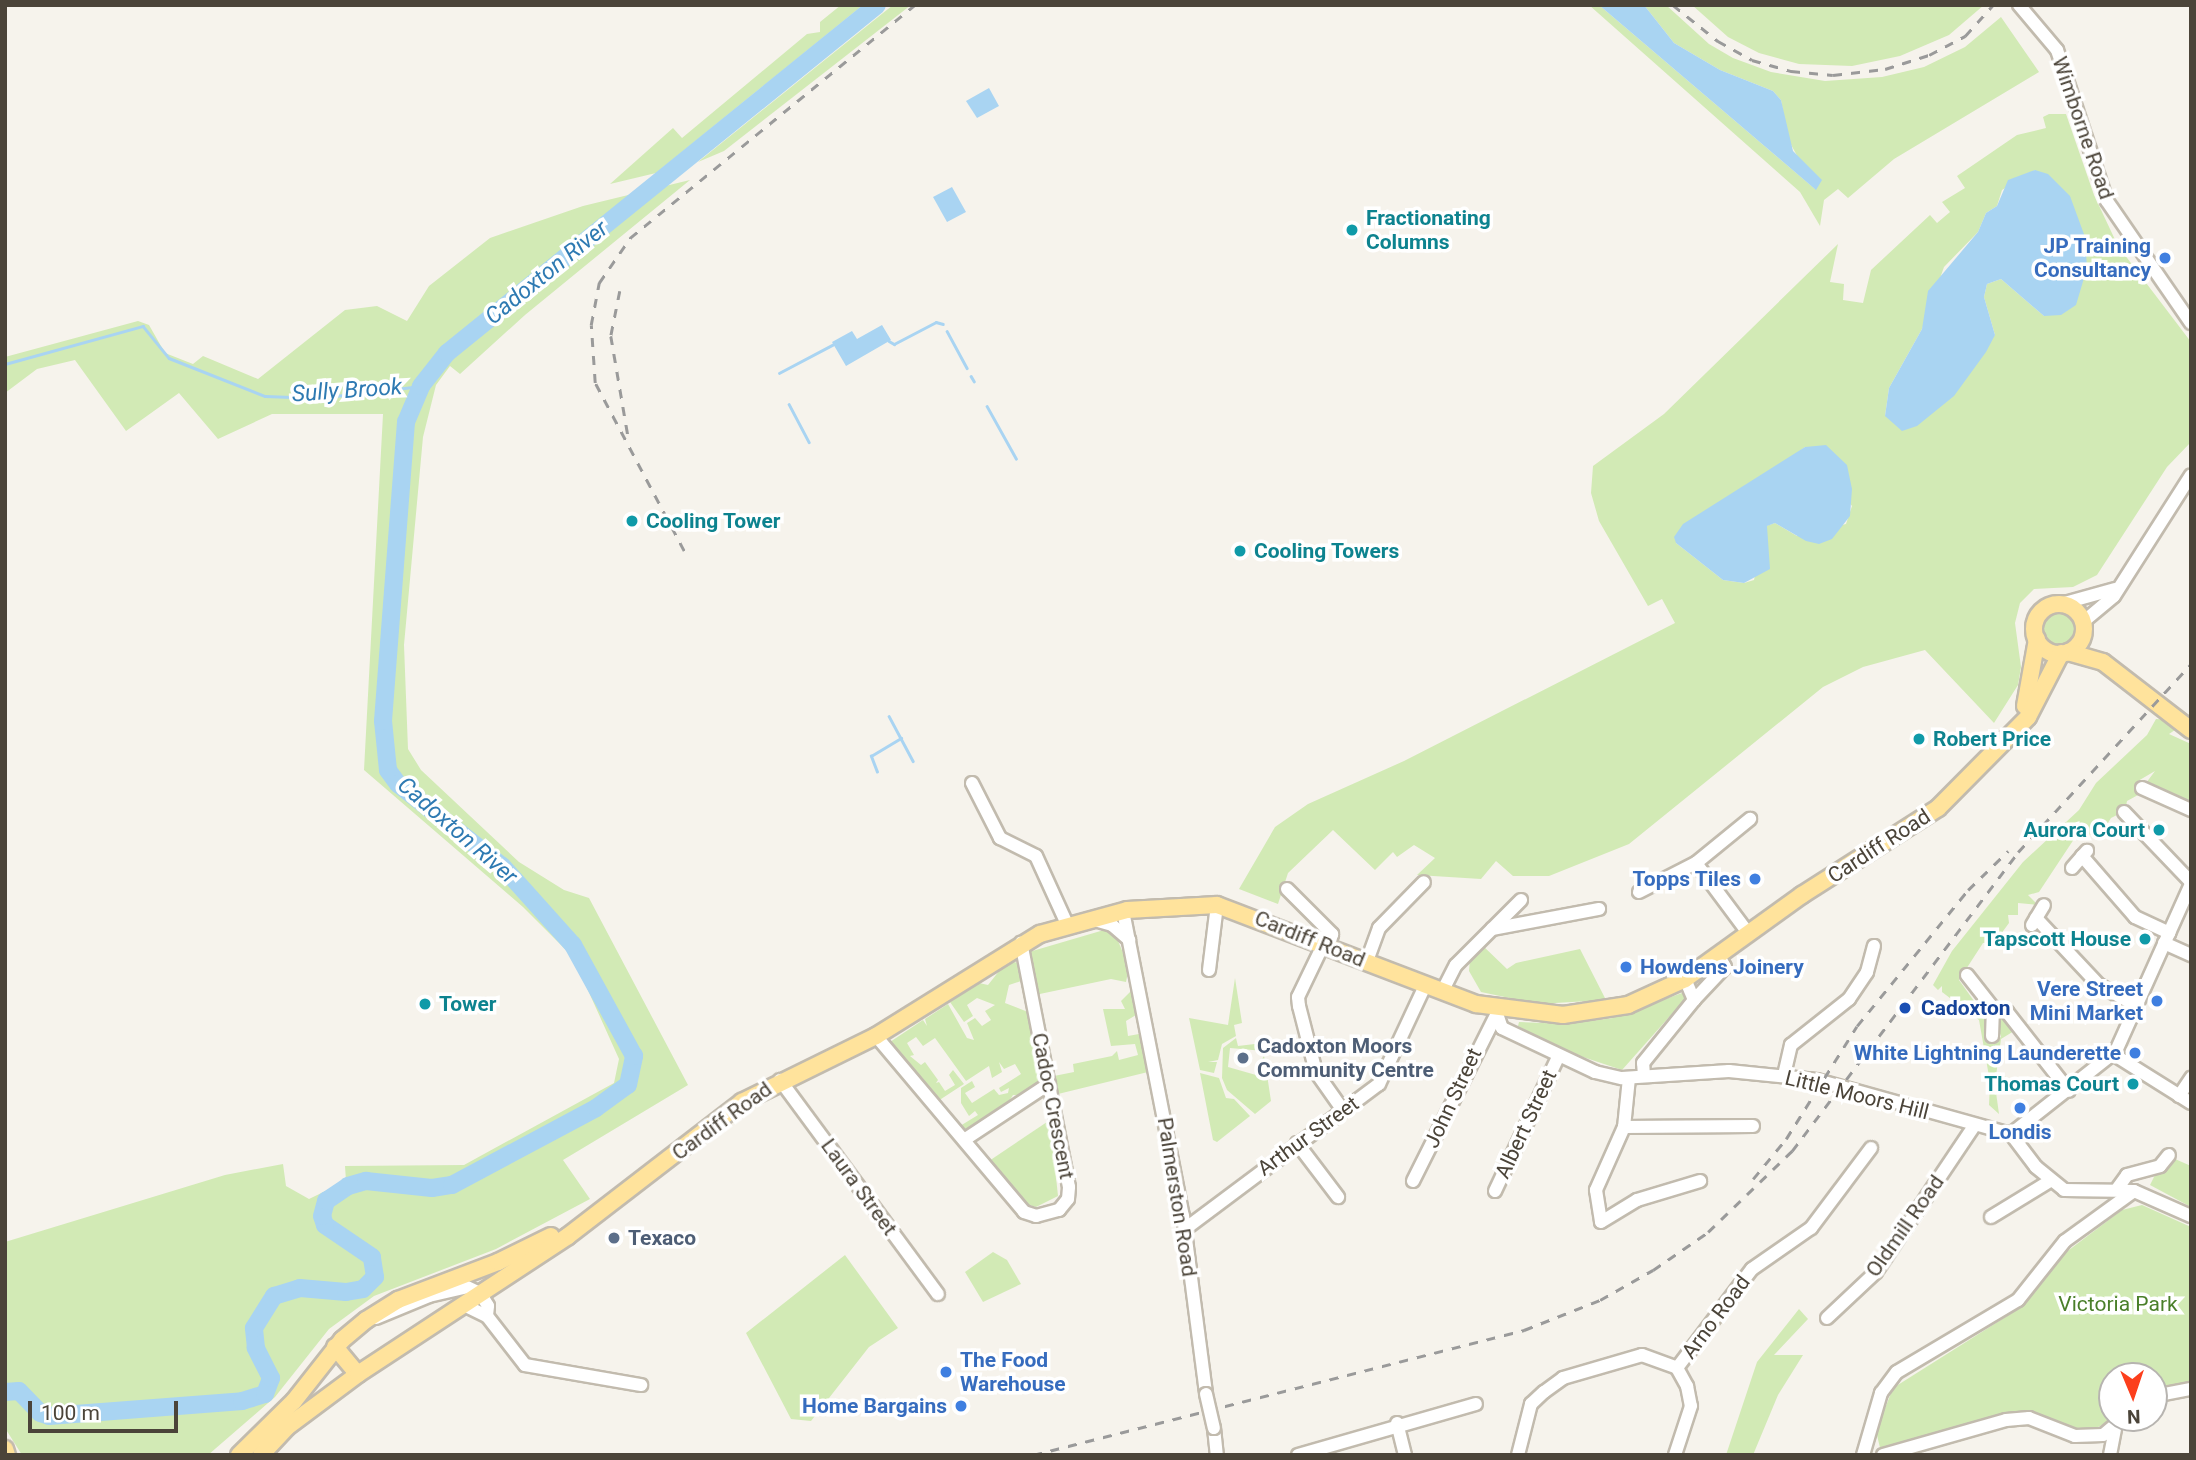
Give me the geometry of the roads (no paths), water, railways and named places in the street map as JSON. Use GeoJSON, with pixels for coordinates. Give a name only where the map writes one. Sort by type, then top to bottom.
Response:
{"type":"FeatureCollection","features":[{"type":"Feature","properties":{"kind":"main road"},"geometry":{"type":"LineString","coordinates":[[2103,662],[2075,610],[2060,604],[2040,613],[2034,628],[2037,639],[2049,651],[2065,652],[2103,662],[2187,723]]}},
{"type":"Feature","properties":{"kind":"main road"},"geometry":{"type":"LineString","coordinates":[[2065,652],[2079,643],[2083,626]]}},
{"type":"Feature","properties":{"kind":"main road","name":"Cardiff Road"},"geometry":{"type":"LineString","coordinates":[[2018,724],[2031,687],[2037,639]]}},
{"type":"Feature","properties":{"kind":"main road","name":"Cardiff Road"},"geometry":{"type":"LineString","coordinates":[[261,1455],[287,1427],[358,1374],[588,1219],[741,1102],[780,1080],[876,1036],[1021,943],[1067,924],[1123,911],[1217,905],[1327,944],[1425,986],[1495,1012],[1539,1015],[1588,1013],[1644,1000],[1685,979],[1938,808],[1983,767],[2018,724],[2028,717],[2065,652]]}},
{"type":"Feature","properties":{"kind":"main road","name":"Cardiff Road"},"geometry":{"type":"LineString","coordinates":[[239,1455],[293,1401],[335,1348],[365,1322],[398,1300],[498,1262],[588,1219]]}},
{"type":"Feature","properties":{"kind":"main road"},"geometry":{"type":"LineString","coordinates":[[335,1348],[358,1374]]}},
{"type":"Feature","properties":{"kind":"main road"},"geometry":{"type":"LineString","coordinates":[[5,1449],[7,1455]]}},
{"type":"Feature","properties":{"kind":"street","name":"Wimborne Road"},"geometry":{"type":"LineString","coordinates":[[2019,5],[2057,50],[2107,201],[2191,323]]}},
{"type":"Feature","properties":{"kind":"street"},"geometry":{"type":"LineString","coordinates":[[2083,626],[2114,596],[2115,589],[2188,477],[2191,467]]}},
{"type":"Feature","properties":{"kind":"street"},"geometry":{"type":"LineString","coordinates":[[2060,604],[2115,589]]}},
{"type":"Feature","properties":{"kind":"street"},"geometry":{"type":"LineString","coordinates":[[972,783],[1000,838],[1030,850],[1040,861],[1067,924]]}},
{"type":"Feature","properties":{"kind":"street"},"geometry":{"type":"LineString","coordinates":[[2142,789],[2191,810]]}},
{"type":"Feature","properties":{"kind":"street"},"geometry":{"type":"LineString","coordinates":[[2124,812],[2191,883],[2113,1054],[2011,1134],[2050,1181],[2070,1191],[2134,1191],[2191,1216]]}},
{"type":"Feature","properties":{"kind":"street"},"geometry":{"type":"LineString","coordinates":[[1640,892],[1696,863],[1750,819]]}},
{"type":"Feature","properties":{"kind":"street"},"geometry":{"type":"LineString","coordinates":[[2072,868],[2085,855],[2135,917],[2191,955]]}},
{"type":"Feature","properties":{"kind":"street"},"geometry":{"type":"LineString","coordinates":[[1696,863],[1749,934]]}},
{"type":"Feature","properties":{"kind":"street"},"geometry":{"type":"LineString","coordinates":[[1367,961],[1379,929],[1424,883]]}},
{"type":"Feature","properties":{"kind":"street"},"geometry":{"type":"LineString","coordinates":[[1287,889],[1332,934],[1298,997],[1316,1072],[1342,1109]]}},
{"type":"Feature","properties":{"kind":"street"},"geometry":{"type":"LineString","coordinates":[[1442,992],[1456,965],[1521,900]]}},
{"type":"Feature","properties":{"kind":"street"},"geometry":{"type":"LineString","coordinates":[[1209,970],[1217,905]]}},
{"type":"Feature","properties":{"kind":"street"},"geometry":{"type":"LineString","coordinates":[[2044,905],[2035,921],[2099,985],[2137,1006]]}},
{"type":"Feature","properties":{"kind":"street"},"geometry":{"type":"LineString","coordinates":[[1492,929],[1599,909]]}},
{"type":"Feature","properties":{"kind":"street","name":"Palmerston Road"},"geometry":{"type":"LineString","coordinates":[[1123,911],[1185,1229],[1206,1394],[1217,1455]]}},
{"type":"Feature","properties":{"kind":"street"},"geometry":{"type":"LineString","coordinates":[[1088,918],[1112,925],[1129,940]]}},
{"type":"Feature","properties":{"kind":"street","name":"Cadoc Crescent"},"geometry":{"type":"LineString","coordinates":[[876,1036],[1024,1212],[1036,1216],[1059,1210],[1068,1199],[1069,1187],[1021,943]]}},
{"type":"Feature","properties":{"kind":"street"},"geometry":{"type":"LineString","coordinates":[[1783,1075],[1791,1045],[1849,999],[1867,972],[1874,946]]}},
{"type":"Feature","properties":{"kind":"street"},"geometry":{"type":"LineString","coordinates":[[1644,1076],[1643,1063],[1725,967],[1719,956]]}},
{"type":"Feature","properties":{"kind":"street"},"geometry":{"type":"LineString","coordinates":[[1967,975],[1993,1008],[2007,1012],[2068,1091]]}},
{"type":"Feature","properties":{"kind":"street"},"geometry":{"type":"LineString","coordinates":[[1685,979],[1695,1000]]}},
{"type":"Feature","properties":{"kind":"street","name":"Arthur Street"},"geometry":{"type":"LineString","coordinates":[[1185,1229],[1342,1109],[1379,1084],[1425,986]]}},
{"type":"Feature","properties":{"kind":"street"},"geometry":{"type":"LineString","coordinates":[[1992,1037],[1993,1008]]}},
{"type":"Feature","properties":{"kind":"street","name":"Little Moors Hill"},"geometry":{"type":"LineString","coordinates":[[1495,1012],[1510,1033],[1558,1057],[1629,1078],[1729,1071],[1783,1075],[1834,1084],[1974,1126],[2011,1134]]}},
{"type":"Feature","properties":{"kind":"street","name":"John Street"},"geometry":{"type":"LineString","coordinates":[[1413,1181],[1495,1012]]}},
{"type":"Feature","properties":{"kind":"street"},"geometry":{"type":"LineString","coordinates":[[2113,1054],[2185,1100],[2191,1078]]}},
{"type":"Feature","properties":{"kind":"street","name":"Albert Street"},"geometry":{"type":"LineString","coordinates":[[1495,1191],[1558,1057]]}},
{"type":"Feature","properties":{"kind":"street"},"geometry":{"type":"LineString","coordinates":[[1629,1078],[1624,1127],[1596,1190],[1601,1222],[1637,1200],[1700,1181]]}},
{"type":"Feature","properties":{"kind":"street","name":"Laura Street"},"geometry":{"type":"LineString","coordinates":[[780,1080],[938,1294]]}},
{"type":"Feature","properties":{"kind":"street"},"geometry":{"type":"LineString","coordinates":[[964,1140],[1049,1084]]}},
{"type":"Feature","properties":{"kind":"street"},"geometry":{"type":"LineString","coordinates":[[1624,1127],[1753,1126]]}},
{"type":"Feature","properties":{"kind":"street","name":"Oldmill Road"},"geometry":{"type":"LineString","coordinates":[[1827,1318],[1876,1272],[1974,1126]]}},
{"type":"Feature","properties":{"kind":"street"},"geometry":{"type":"LineString","coordinates":[[1297,1143],[1338,1197]]}},
{"type":"Feature","properties":{"kind":"street","name":"Arno Road"},"geometry":{"type":"LineString","coordinates":[[1677,1368],[1752,1269],[1811,1228],[1871,1148]]}},
{"type":"Feature","properties":{"kind":"street"},"geometry":{"type":"LineString","coordinates":[[2117,1189],[2127,1175],[2160,1166],[2169,1156]]}},
{"type":"Feature","properties":{"kind":"street"},"geometry":{"type":"LineString","coordinates":[[1991,1217],[2050,1181]]}},
{"type":"Feature","properties":{"kind":"street"},"geometry":{"type":"LineString","coordinates":[[1863,1455],[1881,1393],[1897,1372],[2018,1300],[2065,1241],[2134,1191]]}},
{"type":"Feature","properties":{"kind":"street"},"geometry":{"type":"LineString","coordinates":[[365,1322],[457,1289],[480,1293],[488,1306],[487,1316]]}},
{"type":"Feature","properties":{"kind":"street"},"geometry":{"type":"LineString","coordinates":[[462,1304],[487,1316],[525,1365],[641,1385]]}},
{"type":"Feature","properties":{"kind":"street"},"geometry":{"type":"LineString","coordinates":[[1518,1455],[1531,1404],[1563,1378],[1642,1354],[1677,1368],[1690,1406],[1675,1455]]}},
{"type":"Feature","properties":{"kind":"street"},"geometry":{"type":"LineString","coordinates":[[2168,1393],[2191,1389]]}},
{"type":"Feature","properties":{"kind":"street"},"geometry":{"type":"LineString","coordinates":[[1298,1455],[1397,1423],[1476,1404]]}},
{"type":"Feature","properties":{"kind":"street"},"geometry":{"type":"LineString","coordinates":[[1883,1455],[2006,1420],[2029,1418],[2075,1436],[2103,1435],[2107,1432]]}},
{"type":"Feature","properties":{"kind":"street"},"geometry":{"type":"LineString","coordinates":[[1397,1423],[1405,1455]]}},
{"type":"Feature","properties":{"kind":"street"},"geometry":{"type":"LineString","coordinates":[[2110,1455],[2116,1432]]}},
{"type":"Feature","properties":{"kind":"water"},"geometry":{"type":"Polygon","coordinates":[[[1599,5],[1644,5],[1674,43],[1720,70],[1773,91],[1781,100],[1793,151],[1822,180],[1816,190],[1599,5]]]}},
{"type":"Feature","properties":{"kind":"water"},"geometry":{"type":"Polygon","coordinates":[[[989,88],[999,106],[977,118],[966,101],[989,88]]]}},
{"type":"Feature","properties":{"kind":"water"},"geometry":{"type":"Polygon","coordinates":[[[2035,170],[2048,174],[2070,196],[2085,237],[2087,268],[2076,305],[2061,315],[2044,316],[2001,279],[1987,284],[1984,297],[1995,335],[1986,352],[1954,396],[1917,426],[1902,431],[1885,416],[1889,388],[1922,329],[1928,291],[1978,232],[1986,213],[1997,206],[2008,180],[2035,170]]]}},
{"type":"Feature","properties":{"kind":"water"},"geometry":{"type":"Polygon","coordinates":[[[952,187],[966,212],[947,222],[933,197],[952,187]]]}},
{"type":"Feature","properties":{"kind":"water"},"geometry":{"type":"Polygon","coordinates":[[[882,325],[891,340],[846,366],[832,342],[852,331],[857,339],[882,325]]]}},
{"type":"Feature","properties":{"kind":"water"},"geometry":{"type":"Polygon","coordinates":[[[1826,445],[1847,465],[1852,489],[1850,516],[1832,539],[1819,544],[1806,541],[1775,523],[1767,526],[1770,569],[1744,583],[1723,580],[1676,543],[1674,537],[1683,524],[1805,447],[1826,445]]]}},
{"type":"Feature","properties":{"kind":"waterway","name":"Cadoxton River"},"geometry":{"type":"LineString","coordinates":[[5,1392],[19,1391],[40,1413],[49,1416],[242,1401],[265,1394],[271,1378],[256,1348],[254,1328],[274,1296],[300,1288],[346,1292],[363,1289],[375,1277],[372,1257],[325,1225],[322,1216],[326,1201],[348,1186],[366,1181],[432,1188],[452,1185],[596,1108],[628,1085],[634,1056],[573,945],[502,866],[398,784],[388,770],[383,721],[406,422],[421,386],[447,353],[877,5]]}},
{"type":"Feature","properties":{"kind":"waterway"},"geometry":{"type":"LineString","coordinates":[[889,341],[894,344],[936,322],[943,324]]}},
{"type":"Feature","properties":{"kind":"waterway","name":"Sully Brook"},"geometry":{"type":"LineString","coordinates":[[5,364],[143,326],[169,358],[265,396],[318,398],[421,386]]}},
{"type":"Feature","properties":{"kind":"waterway"},"geometry":{"type":"LineString","coordinates":[[947,331],[967,368]]}},
{"type":"Feature","properties":{"kind":"waterway"},"geometry":{"type":"LineString","coordinates":[[779,373],[836,343]]}},
{"type":"Feature","properties":{"kind":"waterway"},"geometry":{"type":"LineString","coordinates":[[971,376],[974,381]]}},
{"type":"Feature","properties":{"kind":"waterway"},"geometry":{"type":"LineString","coordinates":[[789,404],[809,442]]}},
{"type":"Feature","properties":{"kind":"waterway"},"geometry":{"type":"LineString","coordinates":[[987,406],[1016,458]]}},
{"type":"Feature","properties":{"kind":"waterway"},"geometry":{"type":"LineString","coordinates":[[889,716],[913,761]]}},
{"type":"Feature","properties":{"kind":"waterway"},"geometry":{"type":"LineString","coordinates":[[877,772],[871,756],[901,738]]}},
{"type":"Feature","properties":{"kind":"railway"},"geometry":{"type":"LineString","coordinates":[[684,551],[595,383],[591,325],[599,283],[630,238],[915,5]]}},
{"type":"Feature","properties":{"kind":"railway"},"geometry":{"type":"LineString","coordinates":[[1673,5],[1718,41],[1752,60],[1791,71],[1833,75],[1885,69],[1929,55],[1965,36],[1993,5]]}},
{"type":"Feature","properties":{"kind":"railway"},"geometry":{"type":"LineString","coordinates":[[620,291],[611,336],[628,435]]}},
{"type":"Feature","properties":{"kind":"railway"},"geometry":{"type":"LineString","coordinates":[[1033,1455],[1524,1330],[1600,1300],[1653,1270],[1708,1232],[1792,1151],[2018,852],[2191,664]]}},
{"type":"Feature","properties":{"kind":"railway"},"geometry":{"type":"LineString","coordinates":[[1753,1179],[1786,1139],[1857,1026],[1968,890],[2008,851]]}},
{"type":"Feature","properties":{"kind":"place","name":"Fractionating Columns"},"geometry":{"type":"Point","coordinates":[1352,230]}},
{"type":"Feature","properties":{"kind":"place","name":"JP Training Consultancy"},"geometry":{"type":"Point","coordinates":[2165,258]}},
{"type":"Feature","properties":{"kind":"place","name":"Cooling Tower"},"geometry":{"type":"Point","coordinates":[632,521]}},
{"type":"Feature","properties":{"kind":"place","name":"Cooling Towers"},"geometry":{"type":"Point","coordinates":[1240,551]}},
{"type":"Feature","properties":{"kind":"place","name":"Robert Price"},"geometry":{"type":"Point","coordinates":[1919,739]}},
{"type":"Feature","properties":{"kind":"place","name":"Aurora Court"},"geometry":{"type":"Point","coordinates":[2159,830]}},
{"type":"Feature","properties":{"kind":"place","name":"Topps Tiles"},"geometry":{"type":"Point","coordinates":[1755,879]}},
{"type":"Feature","properties":{"kind":"place","name":"Tapscott House"},"geometry":{"type":"Point","coordinates":[2145,939]}},
{"type":"Feature","properties":{"kind":"place","name":"Howdens Joinery"},"geometry":{"type":"Point","coordinates":[1626,967]}},
{"type":"Feature","properties":{"kind":"place","name":"Vere Street Mini Market"},"geometry":{"type":"Point","coordinates":[2157,1001]}},
{"type":"Feature","properties":{"kind":"place","name":"Tower"},"geometry":{"type":"Point","coordinates":[425,1004]}},
{"type":"Feature","properties":{"kind":"place","name":"Cadoxton"},"geometry":{"type":"Point","coordinates":[1905,1008]}},
{"type":"Feature","properties":{"kind":"place","name":"White Lightning Launderette"},"geometry":{"type":"Point","coordinates":[2135,1053]}},
{"type":"Feature","properties":{"kind":"place","name":"Cadoxton Moors Community Centre"},"geometry":{"type":"Point","coordinates":[1243,1058]}},
{"type":"Feature","properties":{"kind":"place","name":"Thomas Court"},"geometry":{"type":"Point","coordinates":[2133,1084]}},
{"type":"Feature","properties":{"kind":"place","name":"Londis"},"geometry":{"type":"Point","coordinates":[2020,1108]}},
{"type":"Feature","properties":{"kind":"place","name":"Texaco"},"geometry":{"type":"Point","coordinates":[614,1238]}},
{"type":"Feature","properties":{"kind":"place","name":"The Food Warehouse"},"geometry":{"type":"Point","coordinates":[946,1372]}},
{"type":"Feature","properties":{"kind":"place","name":"Home Bargains"},"geometry":{"type":"Point","coordinates":[961,1406]}},
{"type":"Feature","properties":{"kind":"park label","name":"Victoria Park"},"geometry":{"type":"Point","coordinates":[2118,1304]}}]}
